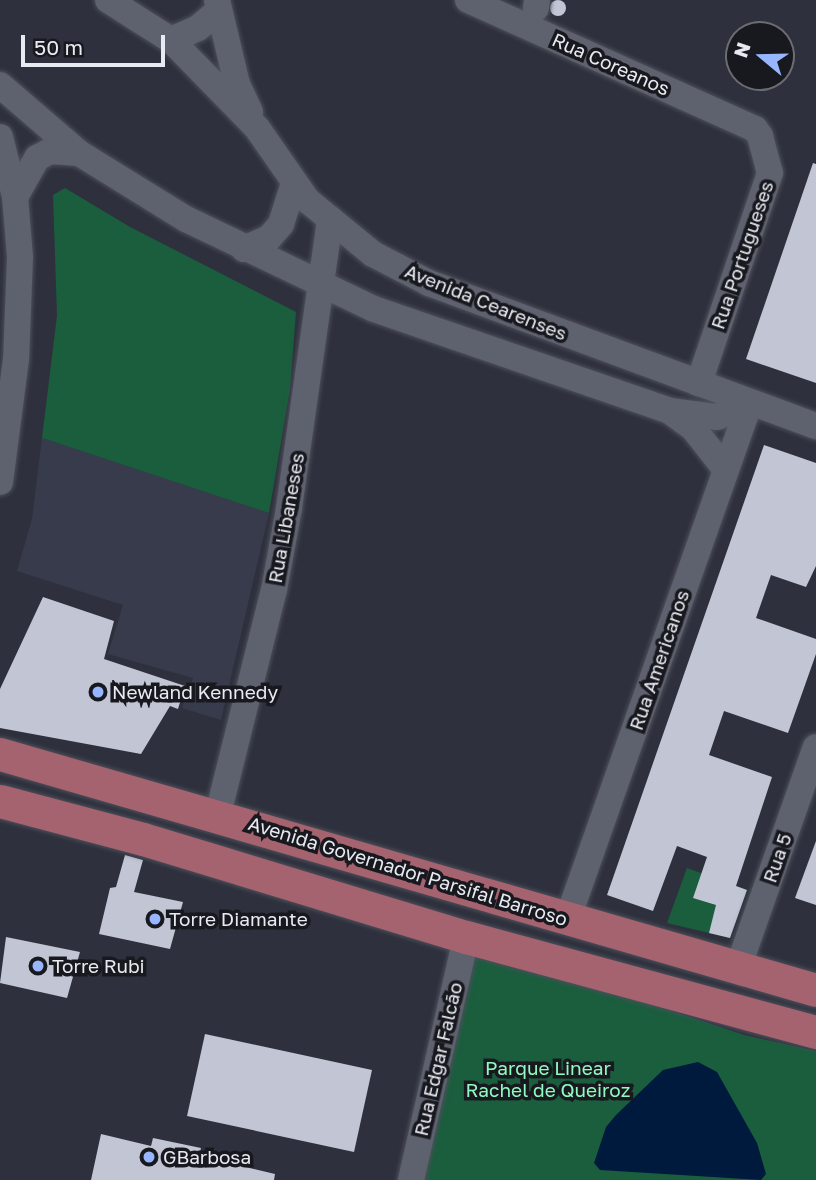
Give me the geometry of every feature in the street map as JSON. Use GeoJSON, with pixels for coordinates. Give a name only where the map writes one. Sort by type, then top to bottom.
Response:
{"type":"FeatureCollection","features":[{"type":"Feature","properties":{"kind":"main road","name":"Avenida Governador Parsifal Barroso"},"geometry":{"type":"LineString","coordinates":[[0,754],[218,814],[816,990]]}},
{"type":"Feature","properties":{"kind":"main road"},"geometry":{"type":"LineString","coordinates":[[0,801],[143,839],[466,937],[816,1032]]}},
{"type":"Feature","properties":{"kind":"main road"},"geometry":{"type":"LineString","coordinates":[[466,937],[480,918],[507,914],[667,959],[729,966]]}},
{"type":"Feature","properties":{"kind":"street","name":"Avenida Cearenses"},"geometry":{"type":"LineString","coordinates":[[108,0],[171,40],[257,128],[294,183],[330,219],[373,254],[429,283],[751,402]]}},
{"type":"Feature","properties":{"kind":"street","name":"Rua Coreanos"},"geometry":{"type":"LineString","coordinates":[[468,0],[755,129]]}},
{"type":"Feature","properties":{"kind":"street"},"geometry":{"type":"LineString","coordinates":[[171,40],[198,28],[218,6]]}},
{"type":"Feature","properties":{"kind":"street"},"geometry":{"type":"LineString","coordinates":[[218,6],[237,84],[257,128]]}},
{"type":"Feature","properties":{"kind":"street","name":"Avenida Cearenses"},"geometry":{"type":"LineString","coordinates":[[0,85],[79,153],[186,219],[321,286],[374,309],[670,411],[717,417],[751,402]]}},
{"type":"Feature","properties":{"kind":"street","name":"Rua Portugueses"},"geometry":{"type":"LineString","coordinates":[[699,383],[770,173],[769,156],[755,129]]}},
{"type":"Feature","properties":{"kind":"street"},"geometry":{"type":"LineString","coordinates":[[0,137],[15,197],[20,257],[16,359],[0,482]]}},
{"type":"Feature","properties":{"kind":"street"},"geometry":{"type":"LineString","coordinates":[[15,197],[37,158],[50,151],[79,153]]}},
{"type":"Feature","properties":{"kind":"street"},"geometry":{"type":"LineString","coordinates":[[244,248],[269,238],[281,224],[294,183]]}},
{"type":"Feature","properties":{"kind":"street","name":"Rua Libaneses"},"geometry":{"type":"LineString","coordinates":[[218,814],[274,590],[330,219]]}},
{"type":"Feature","properties":{"kind":"street"},"geometry":{"type":"LineString","coordinates":[[751,402],[816,426]]}},
{"type":"Feature","properties":{"kind":"street","name":"Rua Americanos"},"geometry":{"type":"LineString","coordinates":[[568,918],[751,402]]}},
{"type":"Feature","properties":{"kind":"street","name":"Avenida Cearenses"},"geometry":{"type":"LineString","coordinates":[[670,411],[693,428],[726,470]]}},
{"type":"Feature","properties":{"kind":"street","name":"Rua 5"},"geometry":{"type":"LineString","coordinates":[[729,966],[816,747]]}},
{"type":"Feature","properties":{"kind":"street","name":"Rua Edgar Falcão"},"geometry":{"type":"LineString","coordinates":[[411,1180],[466,937]]}},
{"type":"Feature","properties":{"kind":"shaded area"},"geometry":{"type":"Polygon","coordinates":[[[42,438],[269,513],[221,720],[182,708],[193,678],[108,654],[123,605],[17,571],[32,519],[42,438]]]}},
{"type":"Feature","properties":{"kind":"green space"},"geometry":{"type":"Polygon","coordinates":[[[65,188],[130,227],[296,312],[290,389],[269,513],[42,438],[57,316],[53,195],[65,188]]]}},
{"type":"Feature","properties":{"kind":"green space"},"geometry":{"type":"Polygon","coordinates":[[[687,868],[747,890],[730,938],[667,923],[687,868]]]}},
{"type":"Feature","properties":{"kind":"green space","name":"Parque Linear Rachel de Queiroz"},"geometry":{"type":"Polygon","coordinates":[[[470,955],[651,1004],[744,1035],[816,1051],[816,1180],[423,1180],[470,955]]]}},
{"type":"Feature","properties":{"kind":"water"},"geometry":{"type":"Polygon","coordinates":[[[698,1062],[717,1072],[757,1143],[766,1174],[761,1180],[600,1170],[594,1163],[606,1127],[616,1115],[663,1070],[698,1062]]]}},
{"type":"Feature","properties":{"kind":"building"},"geometry":{"type":"Polygon","coordinates":[[[558,0],[564,2],[564,14],[558,16],[552,14],[550,8],[552,2],[558,0]]]}},
{"type":"Feature","properties":{"kind":"building"},"geometry":{"type":"Polygon","coordinates":[[[813,163],[816,164],[816,383],[746,359],[813,163]]]}},
{"type":"Feature","properties":{"kind":"building"},"geometry":{"type":"Polygon","coordinates":[[[764,445],[816,463],[816,566],[806,587],[771,575],[756,618],[816,639],[816,654],[788,733],[724,711],[709,755],[772,777],[736,886],[747,890],[730,938],[709,933],[716,905],[693,898],[707,857],[677,846],[653,911],[607,895],[764,445]]]}},
{"type":"Feature","properties":{"kind":"building"},"geometry":{"type":"Polygon","coordinates":[[[43,597],[114,621],[104,659],[185,686],[178,709],[170,706],[141,754],[0,728],[0,689],[43,597]]]}},
{"type":"Feature","properties":{"kind":"building"},"geometry":{"type":"Polygon","coordinates":[[[816,841],[816,905],[795,898],[816,841]]]}},
{"type":"Feature","properties":{"kind":"building","name":"Torre Diamante"},"geometry":{"type":"Polygon","coordinates":[[[125,855],[143,860],[134,892],[183,902],[170,949],[99,934],[110,888],[116,887],[125,855]]]}},
{"type":"Feature","properties":{"kind":"building","name":"Torre Rubi"},"geometry":{"type":"Polygon","coordinates":[[[6,937],[80,952],[67,998],[0,983],[6,937]]]}},
{"type":"Feature","properties":{"kind":"building"},"geometry":{"type":"Polygon","coordinates":[[[205,1034],[372,1070],[354,1152],[187,1116],[205,1034]]]}},
{"type":"Feature","properties":{"kind":"building","name":"GBarbosa"},"geometry":{"type":"Polygon","coordinates":[[[101,1134],[151,1146],[153,1138],[201,1148],[199,1156],[275,1174],[274,1180],[91,1180],[101,1134]]]}},
{"type":"Feature","properties":{"kind":"place","name":"Newland Kennedy"},"geometry":{"type":"Point","coordinates":[98,692]}},
{"type":"Feature","properties":{"kind":"place","name":"Torre Diamante"},"geometry":{"type":"Point","coordinates":[155,919]}},
{"type":"Feature","properties":{"kind":"place","name":"Torre Rubi"},"geometry":{"type":"Point","coordinates":[38,966]}},
{"type":"Feature","properties":{"kind":"place","name":"GBarbosa"},"geometry":{"type":"Point","coordinates":[149,1157]}}]}
